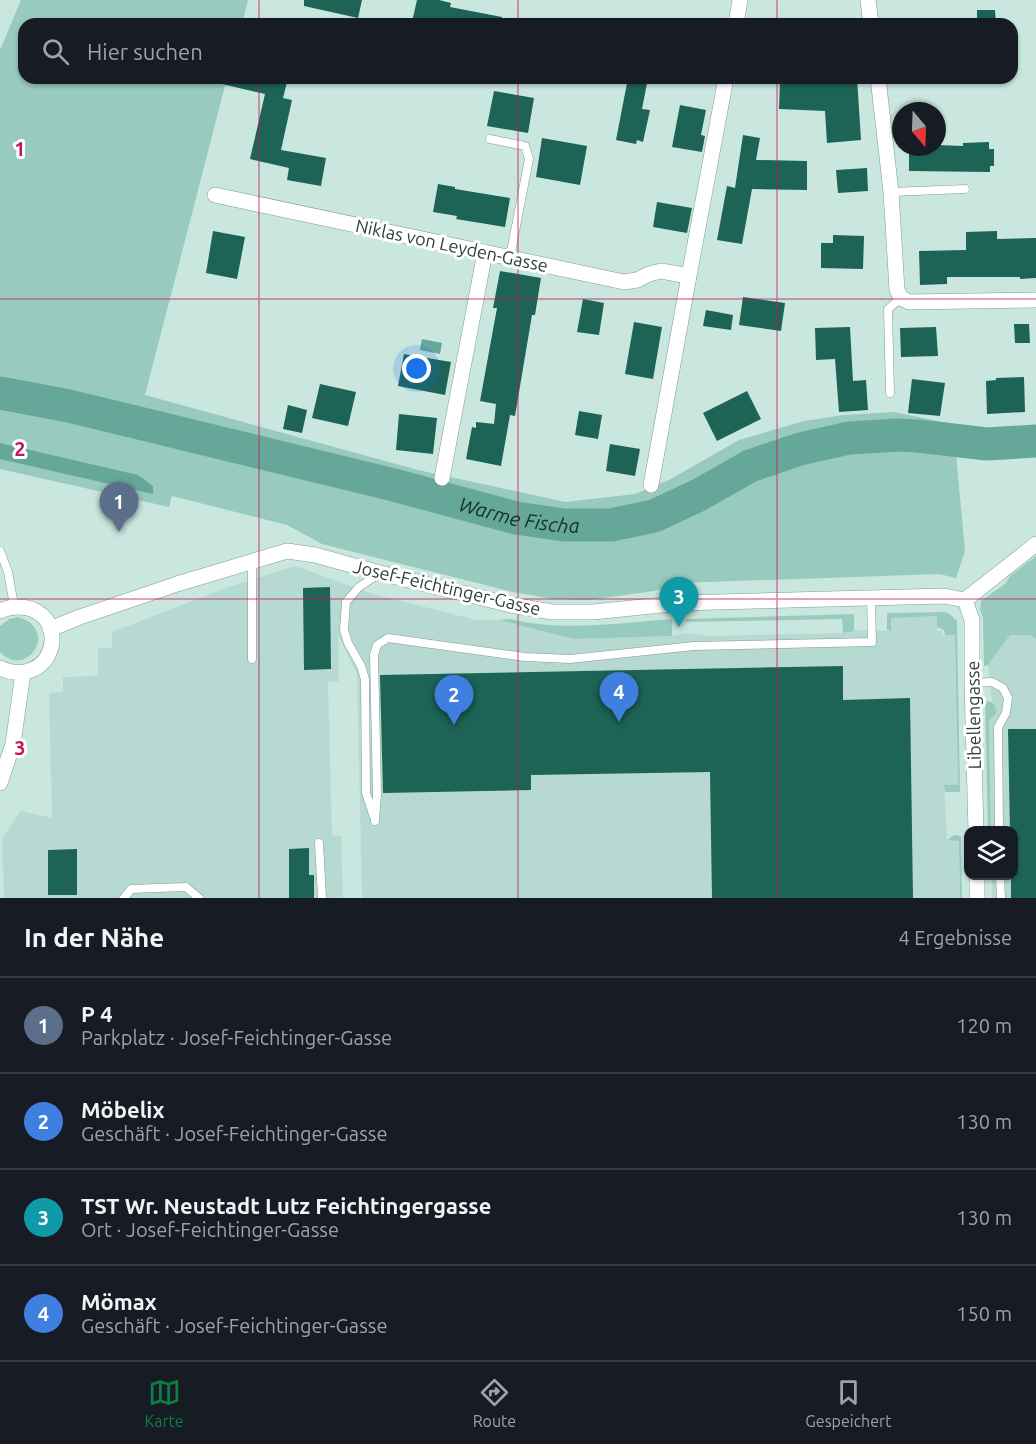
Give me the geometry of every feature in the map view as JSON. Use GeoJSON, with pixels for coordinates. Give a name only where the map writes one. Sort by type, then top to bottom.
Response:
{"type":"FeatureCollection","features":[{"type":"Feature","properties":{"kind":"street"},"geometry":{"type":"LineString","coordinates":[[737,18],[740,0]]}},
{"type":"Feature","properties":{"kind":"street"},"geometry":{"type":"LineString","coordinates":[[868,0],[870,18]]}},
{"type":"Feature","properties":{"kind":"street"},"geometry":{"type":"LineString","coordinates":[[651,485],[725,84]]}},
{"type":"Feature","properties":{"kind":"street"},"geometry":{"type":"LineString","coordinates":[[879,84],[891,192],[897,290],[901,298],[909,302],[1036,300]]}},
{"type":"Feature","properties":{"kind":"street","name":"Niklas von Leyden-Gasse"},"geometry":{"type":"LineString","coordinates":[[215,195],[624,282],[662,271],[689,276]]}},
{"type":"Feature","properties":{"kind":"street"},"geometry":{"type":"LineString","coordinates":[[442,478],[485,252]]}},
{"type":"Feature","properties":{"kind":"street"},"geometry":{"type":"LineString","coordinates":[[965,600],[1036,544]]}},
{"type":"Feature","properties":{"kind":"street","name":"Josef-Feichtinger-Gasse"},"geometry":{"type":"LineString","coordinates":[[50,629],[100,610],[287,551],[315,555],[511,605],[552,612],[593,612],[681,603],[944,596],[965,600]]}},
{"type":"Feature","properties":{"kind":"street","name":"Libellengasse"},"geometry":{"type":"LineString","coordinates":[[965,600],[972,620],[976,826]]}},
{"type":"Feature","properties":{"kind":"street"},"geometry":{"type":"LineString","coordinates":[[0,668],[12,673],[23,673],[34,669],[43,662],[50,651],[52,640],[45,618],[37,611],[26,606],[7,608]]}},
{"type":"Feature","properties":{"kind":"street"},"geometry":{"type":"LineString","coordinates":[[0,783],[13,744],[23,673]]}},
{"type":"Feature","properties":{"kind":"street"},"geometry":{"type":"LineString","coordinates":[[977,880],[977,898]]}},
{"type":"Feature","properties":{"kind":"lane"},"geometry":{"type":"LineString","coordinates":[[490,139],[525,146],[529,159],[510,257]]}},
{"type":"Feature","properties":{"kind":"lane"},"geometry":{"type":"LineString","coordinates":[[891,192],[965,189]]}},
{"type":"Feature","properties":{"kind":"lane"},"geometry":{"type":"LineString","coordinates":[[890,393],[888,309],[901,298]]}},
{"type":"Feature","properties":{"kind":"lane"},"geometry":{"type":"LineString","coordinates":[[0,551],[8,572],[7,608]]}},
{"type":"Feature","properties":{"kind":"lane"},"geometry":{"type":"LineString","coordinates":[[252,561],[252,659]]}},
{"type":"Feature","properties":{"kind":"lane"},"geometry":{"type":"LineString","coordinates":[[380,573],[359,587],[346,602],[344,630],[365,679],[366,793],[375,821],[377,794],[374,655],[377,645],[388,638],[525,657],[570,659],[694,646],[872,642],[871,598]]}},
{"type":"Feature","properties":{"kind":"lane"},"geometry":{"type":"LineString","coordinates":[[972,684],[992,682],[1003,688],[1008,698],[1006,713],[998,727],[999,826]]}},
{"type":"Feature","properties":{"kind":"lane"},"geometry":{"type":"LineString","coordinates":[[319,843],[322,898]]}},
{"type":"Feature","properties":{"kind":"lane"},"geometry":{"type":"LineString","coordinates":[[1000,880],[1001,898]]}},
{"type":"Feature","properties":{"kind":"lane"},"geometry":{"type":"LineString","coordinates":[[124,898],[131,889],[186,887],[199,898]]}},
{"type":"Feature","properties":{"kind":"shaded area"},"geometry":{"type":"Polygon","coordinates":[[[21,0],[248,0],[244,18],[18,18],[18,84],[225,84],[145,395],[418,470],[565,502],[635,494],[669,480],[739,440],[804,421],[844,415],[894,412],[962,426],[956,454],[965,551],[956,578],[939,574],[680,583],[654,591],[589,600],[553,599],[513,592],[322,544],[287,525],[172,496],[169,507],[0,469],[0,50],[21,0]]]}},
{"type":"Feature","properties":{"kind":"shaded area"},"geometry":{"type":"Polygon","coordinates":[[[422,339],[442,343],[440,354],[420,350],[422,339]]]}},
{"type":"Feature","properties":{"kind":"shaded area"},"geometry":{"type":"Polygon","coordinates":[[[0,443],[138,475],[153,486],[153,494],[0,459],[0,443]]]}},
{"type":"Feature","properties":{"kind":"shaded area"},"geometry":{"type":"Polygon","coordinates":[[[1036,556],[1036,639],[1031,635],[1010,635],[988,665],[984,666],[981,601],[1006,583],[1010,576],[1036,556]]]}},
{"type":"Feature","properties":{"kind":"shaded area"},"geometry":{"type":"Polygon","coordinates":[[[295,566],[370,593],[476,620],[499,620],[573,639],[672,636],[686,633],[710,636],[843,633],[854,630],[891,631],[891,618],[937,616],[937,631],[942,631],[942,635],[955,635],[958,785],[944,785],[947,840],[959,840],[960,898],[362,898],[357,674],[338,635],[339,681],[328,682],[332,835],[341,836],[343,898],[4,898],[2,839],[21,811],[52,818],[49,693],[63,692],[63,677],[98,676],[98,648],[112,648],[112,632],[226,588],[295,566]]]}},
{"type":"Feature","properties":{"kind":"shaded area"},"geometry":{"type":"Polygon","coordinates":[[[946,612],[957,621],[960,792],[945,792],[944,785],[958,785],[955,635],[945,635],[944,630],[937,627],[937,616],[891,618],[891,631],[887,630],[887,613],[946,612]]]}},
{"type":"Feature","properties":{"kind":"shaded area"},"geometry":{"type":"Polygon","coordinates":[[[854,614],[854,630],[843,633],[842,619],[686,622],[686,619],[854,614]]]}},
{"type":"Feature","properties":{"kind":"shaded area"},"geometry":{"type":"Polygon","coordinates":[[[18,617],[30,623],[37,631],[38,641],[29,656],[20,660],[10,659],[0,652],[0,626],[9,619],[18,617]]]}},
{"type":"Feature","properties":{"kind":"shaded area"},"geometry":{"type":"Polygon","coordinates":[[[510,619],[570,626],[672,619],[672,636],[573,639],[499,620],[510,619]]]}},
{"type":"Feature","properties":{"kind":"shaded area"},"geometry":{"type":"Polygon","coordinates":[[[1010,635],[1031,635],[1036,639],[1036,898],[992,898],[992,880],[1018,880],[1018,826],[991,826],[989,720],[993,717],[995,706],[992,702],[988,665],[1010,635]]]}},
{"type":"Feature","properties":{"kind":"shaded area"},"geometry":{"type":"Polygon","coordinates":[[[985,701],[992,702],[996,713],[989,721],[991,826],[988,826],[985,701]]]}},
{"type":"Feature","properties":{"kind":"shaded area"},"geometry":{"type":"Polygon","coordinates":[[[954,835],[961,836],[962,898],[960,898],[959,841],[947,840],[954,835]]]}},
{"type":"Feature","properties":{"kind":"building"},"geometry":{"type":"Polygon","coordinates":[[[304,0],[362,0],[358,18],[304,6],[304,0]]]}},
{"type":"Feature","properties":{"kind":"building"},"geometry":{"type":"Polygon","coordinates":[[[417,0],[439,0],[451,3],[450,7],[502,17],[502,18],[413,18],[417,0]]]}},
{"type":"Feature","properties":{"kind":"building"},"geometry":{"type":"Polygon","coordinates":[[[977,10],[995,10],[996,18],[977,18],[977,10]]]}},
{"type":"Feature","properties":{"kind":"building"},"geometry":{"type":"Polygon","coordinates":[[[222,84],[286,84],[283,98],[292,100],[281,150],[326,158],[321,186],[287,180],[289,168],[250,159],[265,94],[222,84]]]}},
{"type":"Feature","properties":{"kind":"building"},"geometry":{"type":"Polygon","coordinates":[[[627,84],[647,84],[642,109],[650,110],[643,142],[637,140],[636,144],[616,140],[627,84]]]}},
{"type":"Feature","properties":{"kind":"building"},"geometry":{"type":"Polygon","coordinates":[[[780,84],[857,84],[861,140],[827,143],[825,111],[779,109],[780,84]]]}},
{"type":"Feature","properties":{"kind":"building"},"geometry":{"type":"Polygon","coordinates":[[[494,91],[534,98],[528,133],[487,126],[494,91]]]}},
{"type":"Feature","properties":{"kind":"building"},"geometry":{"type":"Polygon","coordinates":[[[680,105],[706,110],[701,135],[705,136],[702,152],[672,147],[680,105]]]}},
{"type":"Feature","properties":{"kind":"building"},"geometry":{"type":"Polygon","coordinates":[[[743,135],[760,138],[756,160],[807,161],[807,190],[752,189],[742,244],[717,240],[727,186],[735,188],[743,135]]]}},
{"type":"Feature","properties":{"kind":"building"},"geometry":{"type":"Polygon","coordinates":[[[542,138],[587,146],[580,185],[536,177],[542,138]]]}},
{"type":"Feature","properties":{"kind":"building"},"geometry":{"type":"Polygon","coordinates":[[[989,142],[989,149],[994,149],[994,166],[990,166],[990,172],[909,171],[909,156],[946,156],[946,145],[963,146],[963,143],[989,142]]]}},
{"type":"Feature","properties":{"kind":"building"},"geometry":{"type":"Polygon","coordinates":[[[867,168],[868,191],[838,193],[836,170],[867,168]]]}},
{"type":"Feature","properties":{"kind":"building"},"geometry":{"type":"Polygon","coordinates":[[[438,184],[510,198],[505,227],[456,219],[457,216],[433,212],[438,184]]]}},
{"type":"Feature","properties":{"kind":"building"},"geometry":{"type":"Polygon","coordinates":[[[657,202],[692,208],[687,233],[653,227],[657,202]]]}},
{"type":"Feature","properties":{"kind":"building"},"geometry":{"type":"Polygon","coordinates":[[[213,231],[245,237],[237,279],[206,273],[213,231]]]}},
{"type":"Feature","properties":{"kind":"building"},"geometry":{"type":"Polygon","coordinates":[[[997,231],[997,239],[1036,238],[1036,278],[947,277],[947,284],[920,285],[919,251],[966,250],[966,232],[997,231]]]}},
{"type":"Feature","properties":{"kind":"building"},"geometry":{"type":"Polygon","coordinates":[[[833,235],[864,236],[863,269],[821,268],[821,243],[833,243],[833,235]]]}},
{"type":"Feature","properties":{"kind":"building"},"geometry":{"type":"Polygon","coordinates":[[[500,271],[541,278],[535,315],[532,315],[515,416],[510,415],[501,466],[466,459],[472,427],[476,428],[476,422],[494,424],[496,404],[480,401],[497,308],[493,308],[500,271]]]}},
{"type":"Feature","properties":{"kind":"building"},"geometry":{"type":"Polygon","coordinates":[[[743,297],[785,303],[781,331],[739,325],[743,297]]]}},
{"type":"Feature","properties":{"kind":"building"},"geometry":{"type":"Polygon","coordinates":[[[583,299],[604,303],[599,335],[577,332],[583,299]]]}},
{"type":"Feature","properties":{"kind":"building"},"geometry":{"type":"Polygon","coordinates":[[[706,310],[733,315],[731,330],[703,326],[706,310]]]}},
{"type":"Feature","properties":{"kind":"building"},"geometry":{"type":"Polygon","coordinates":[[[634,322],[662,327],[653,379],[625,374],[634,322]]]}},
{"type":"Feature","properties":{"kind":"building"},"geometry":{"type":"Polygon","coordinates":[[[1014,324],[1029,324],[1030,343],[1015,343],[1014,324]]]}},
{"type":"Feature","properties":{"kind":"building"},"geometry":{"type":"Polygon","coordinates":[[[850,327],[853,381],[866,380],[868,410],[839,412],[835,359],[816,360],[815,328],[850,327]]]}},
{"type":"Feature","properties":{"kind":"building"},"geometry":{"type":"Polygon","coordinates":[[[936,327],[938,356],[901,357],[900,328],[936,327]]]}},
{"type":"Feature","properties":{"kind":"building"},"geometry":{"type":"Polygon","coordinates":[[[404,354],[451,362],[445,395],[398,386],[404,354]]]}},
{"type":"Feature","properties":{"kind":"building"},"geometry":{"type":"Polygon","coordinates":[[[1024,377],[1025,412],[987,414],[986,381],[996,380],[996,378],[1024,377]]]}},
{"type":"Feature","properties":{"kind":"building"},"geometry":{"type":"Polygon","coordinates":[[[912,379],[945,383],[940,416],[908,413],[912,379]]]}},
{"type":"Feature","properties":{"kind":"building"},"geometry":{"type":"Polygon","coordinates":[[[320,384],[356,392],[348,426],[312,418],[320,384]]]}},
{"type":"Feature","properties":{"kind":"building"},"geometry":{"type":"Polygon","coordinates":[[[747,391],[761,419],[717,441],[703,413],[747,391]]]}},
{"type":"Feature","properties":{"kind":"building"},"geometry":{"type":"Polygon","coordinates":[[[288,405],[307,410],[302,433],[283,429],[288,405]]]}},
{"type":"Feature","properties":{"kind":"building"},"geometry":{"type":"Polygon","coordinates":[[[579,411],[602,415],[598,439],[575,435],[579,411]]]}},
{"type":"Feature","properties":{"kind":"building"},"geometry":{"type":"Polygon","coordinates":[[[399,414],[437,418],[433,454],[396,450],[399,414]]]}},
{"type":"Feature","properties":{"kind":"building"},"geometry":{"type":"Polygon","coordinates":[[[610,444],[640,449],[635,476],[606,471],[610,444]]]}},
{"type":"Feature","properties":{"kind":"building"},"geometry":{"type":"Polygon","coordinates":[[[330,587],[331,669],[304,670],[303,588],[330,587]]]}},
{"type":"Feature","properties":{"kind":"building"},"geometry":{"type":"Polygon","coordinates":[[[843,666],[843,700],[910,698],[913,898],[712,898],[710,772],[531,775],[531,790],[383,793],[380,675],[843,666]]]}},
{"type":"Feature","properties":{"kind":"building"},"geometry":{"type":"Polygon","coordinates":[[[1008,729],[1036,729],[1036,898],[1011,898],[1011,880],[1018,880],[1018,826],[1010,826],[1008,729]]]}},
{"type":"Feature","properties":{"kind":"building"},"geometry":{"type":"Polygon","coordinates":[[[309,848],[309,875],[314,875],[314,898],[289,898],[289,849],[309,848]]]}},
{"type":"Feature","properties":{"kind":"building"},"geometry":{"type":"Polygon","coordinates":[[[77,849],[77,895],[48,895],[48,850],[77,849]]]}},
{"type":"Feature","properties":{"kind":"waterway","name":"Warme Fischa"},"geometry":{"type":"LineString","coordinates":[[0,393],[69,406],[394,485],[516,518],[564,525],[611,525],[654,516],[699,495],[750,466],[800,449],[849,438],[898,435],[987,444],[1036,441]]}},
{"type":"Feature","properties":{"kind":"place","name":"P 4"},"geometry":{"type":"Point","coordinates":[119,532]}},
{"type":"Feature","properties":{"kind":"place","name":"TST Wr. Neustadt Lutz Feichtingergasse"},"geometry":{"type":"Point","coordinates":[679,627]}},
{"type":"Feature","properties":{"kind":"place","name":"Mömax"},"geometry":{"type":"Point","coordinates":[619,722]}},
{"type":"Feature","properties":{"kind":"place","name":"Möbelix"},"geometry":{"type":"Point","coordinates":[454,725]}}]}
